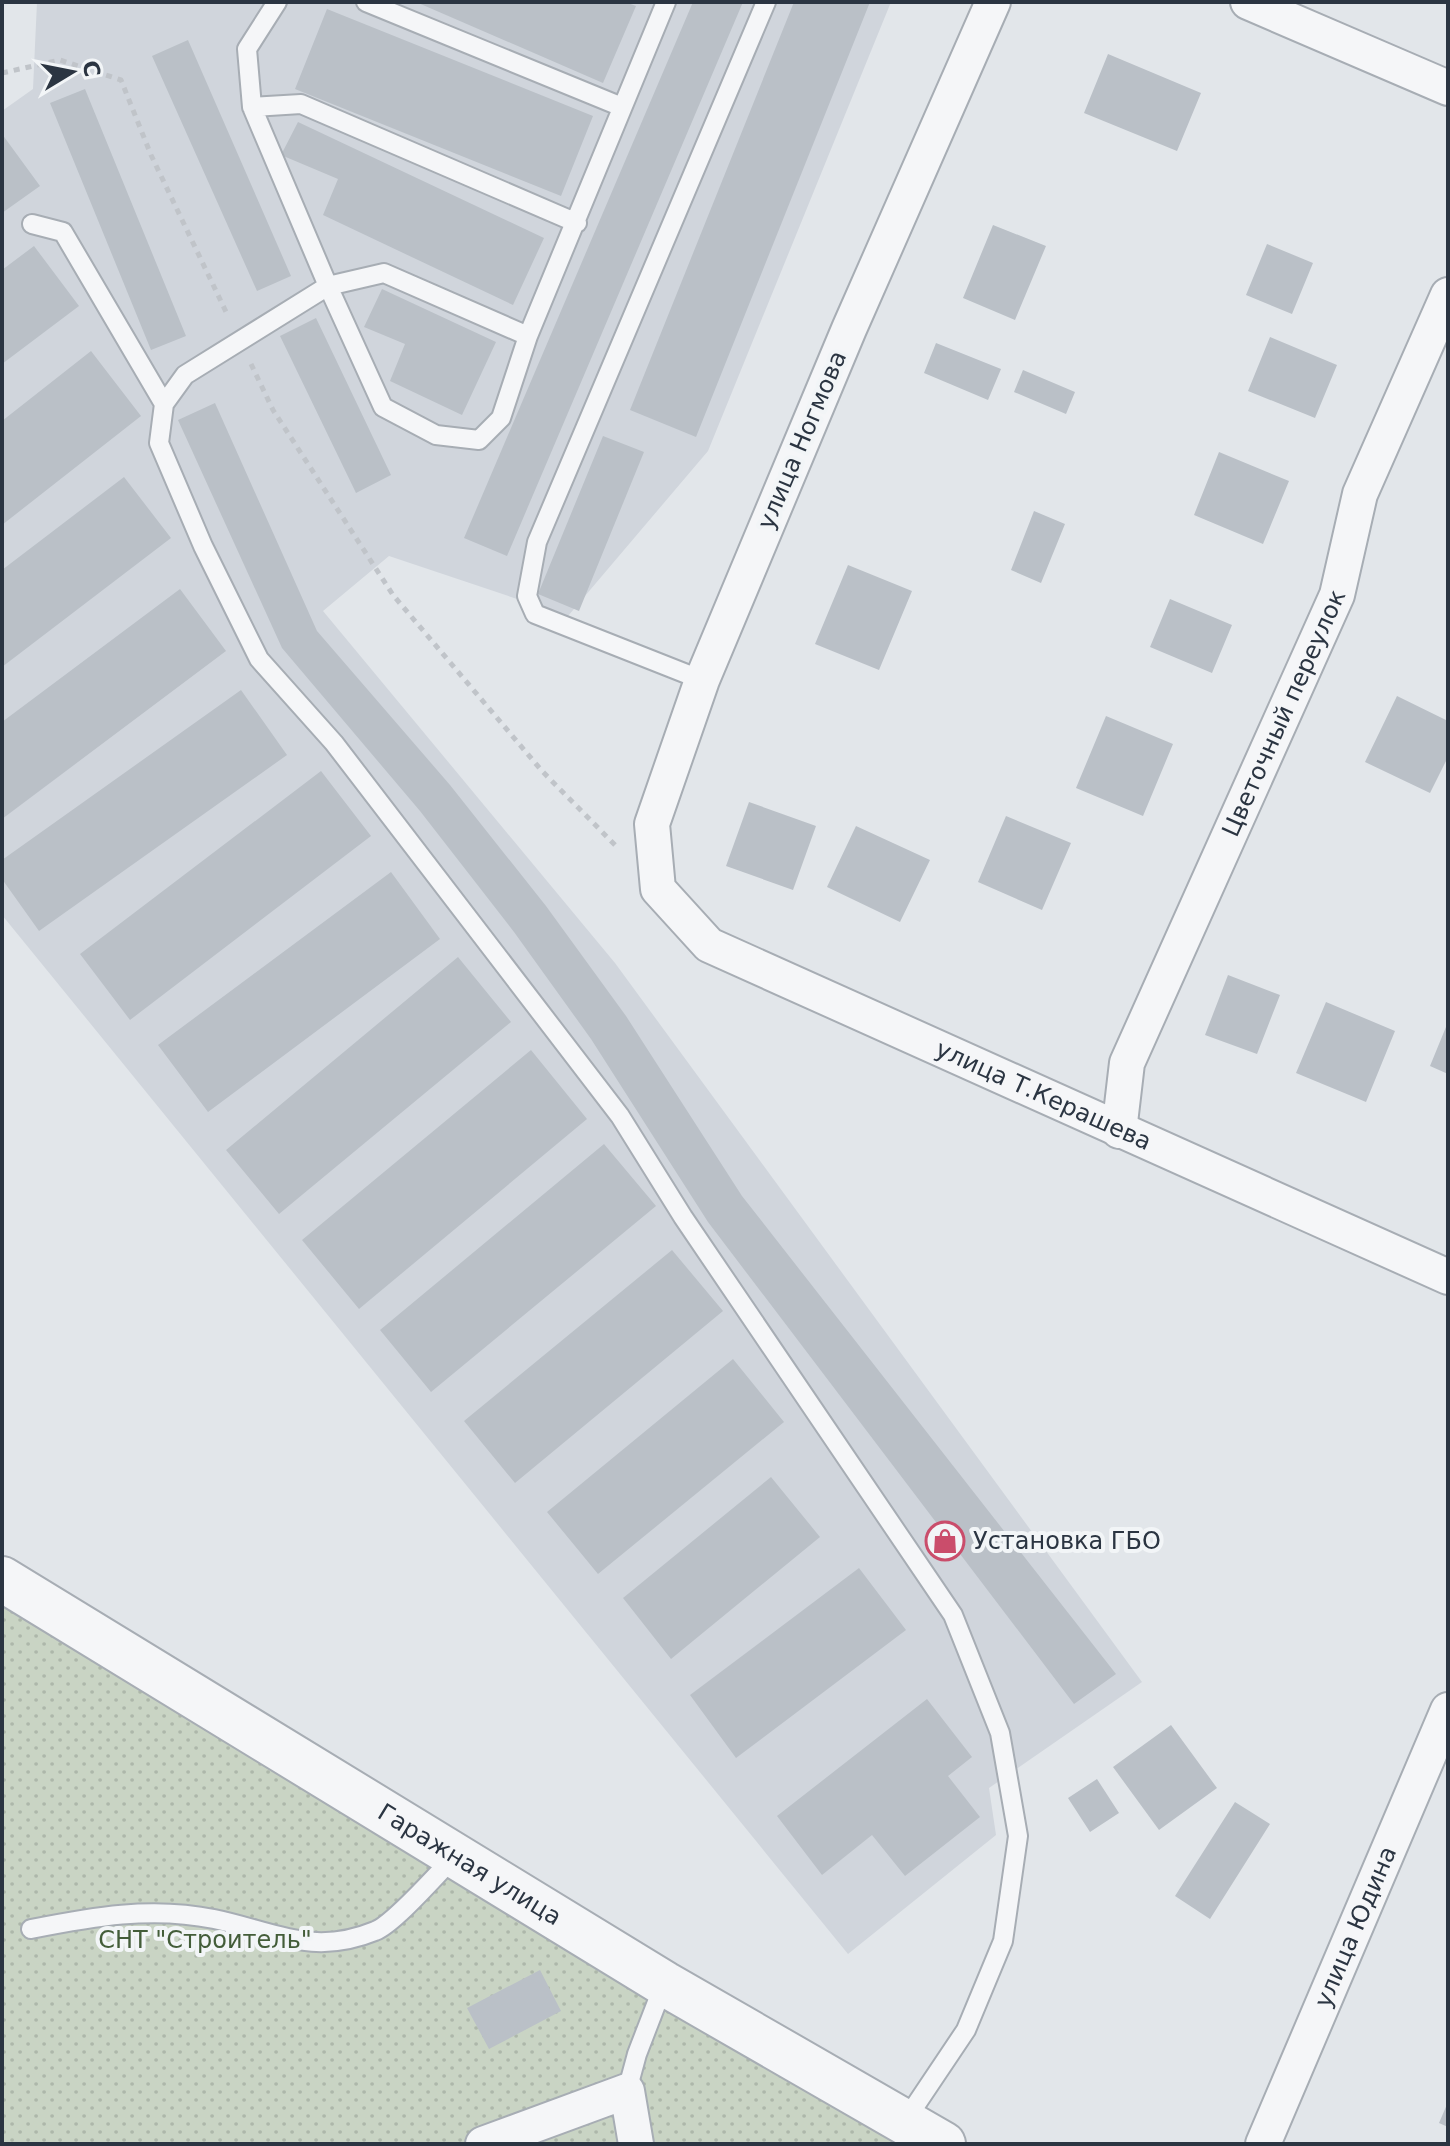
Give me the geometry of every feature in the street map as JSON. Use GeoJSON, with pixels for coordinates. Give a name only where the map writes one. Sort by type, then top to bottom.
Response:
{"type":"FeatureCollection","features":[{"type":"Feature","properties":{"kind":"street","name":"улица Ногмова"},"geometry":{"type":"LineString","coordinates":[[658,889],[652,824],[702,680],[849,329],[993,2]]}},
{"type":"Feature","properties":{"kind":"street"},"geometry":{"type":"LineString","coordinates":[[1248,2],[1448,88]]}},
{"type":"Feature","properties":{"kind":"street","name":"Цветочный переулок"},"geometry":{"type":"LineString","coordinates":[[1119,1131],[1127,1063],[1337,595],[1360,494],[1448,295]]}},
{"type":"Feature","properties":{"kind":"street","name":"улица Т.Керашева"},"geometry":{"type":"LineString","coordinates":[[658,889],[709,945],[1448,1277]]}},
{"type":"Feature","properties":{"kind":"street","name":"Гаражная улица"},"geometry":{"type":"LineString","coordinates":[[2,1579],[457,1854],[665,1984],[943,2144]]}},
{"type":"Feature","properties":{"kind":"street","name":"улица Юдина"},"geometry":{"type":"LineString","coordinates":[[1263,2144],[1448,1710]]}},
{"type":"Feature","properties":{"kind":"street"},"geometry":{"type":"LineString","coordinates":[[483,2144],[627,2091],[636,2144]]}},
{"type":"Feature","properties":{"kind":"lane"},"geometry":{"type":"LineString","coordinates":[[277,2],[247,49],[252,107],[383,407],[436,435],[479,440],[501,418],[528,336],[577,223],[665,2]]}},
{"type":"Feature","properties":{"kind":"lane"},"geometry":{"type":"LineString","coordinates":[[366,2],[622,107]]}},
{"type":"Feature","properties":{"kind":"lane"},"geometry":{"type":"LineString","coordinates":[[702,680],[535,614],[527,596],[537,542],[766,2]]}},
{"type":"Feature","properties":{"kind":"lane"},"geometry":{"type":"LineString","coordinates":[[252,107],[301,104],[577,223]]}},
{"type":"Feature","properties":{"kind":"lane"},"geometry":{"type":"LineString","coordinates":[[32,224],[63,232],[164,404]]}},
{"type":"Feature","properties":{"kind":"lane"},"geometry":{"type":"LineString","coordinates":[[528,336],[384,273],[328,286],[185,375],[164,404],[159,443],[203,546],[259,659],[334,743],[620,1116],[683,1217],[755,1318],[953,1615],[1000,1733],[1018,1836],[1003,1941],[966,2030],[905,2121]]}},
{"type":"Feature","properties":{"kind":"lane"},"geometry":{"type":"LineString","coordinates":[[31,1929],[119,1912],[213,1919],[283,1940],[337,1943],[378,1930],[457,1854]]}},
{"type":"Feature","properties":{"kind":"lane"},"geometry":{"type":"LineString","coordinates":[[627,2091],[637,2054],[665,1984]]}},
{"type":"Feature","properties":{"kind":"path"},"geometry":{"type":"LineString","coordinates":[[2,73],[60,60],[121,80],[151,155],[273,410],[393,595],[542,771],[658,889]]}},
{"type":"Feature","properties":{"kind":"shaded area"},"geometry":{"type":"Polygon","coordinates":[[[37,2],[891,2],[708,451],[568,616],[389,556],[323,611],[615,963],[1142,1682],[989,1788],[996,1835],[848,1954],[2,915],[2,111],[33,89],[37,2]]]}},
{"type":"Feature","properties":{"kind":"green space","name":"СНТ \"Строитель\""},"geometry":{"type":"Polygon","coordinates":[[[2,1579],[943,2144],[2,2144],[2,1579]]]}},
{"type":"Feature","properties":{"kind":"building"},"geometry":{"type":"Polygon","coordinates":[[[416,2],[625,2],[636,6],[603,83],[416,2]]]}},
{"type":"Feature","properties":{"kind":"building"},"geometry":{"type":"Polygon","coordinates":[[[693,2],[743,2],[507,556],[464,538],[693,2]]]}},
{"type":"Feature","properties":{"kind":"building"},"geometry":{"type":"Polygon","coordinates":[[[794,2],[870,2],[696,437],[630,410],[794,2]]]}},
{"type":"Feature","properties":{"kind":"building"},"geometry":{"type":"Polygon","coordinates":[[[327,9],[593,116],[561,196],[295,89],[327,9]]]}},
{"type":"Feature","properties":{"kind":"building"},"geometry":{"type":"Polygon","coordinates":[[[188,40],[291,276],[257,291],[152,56],[188,40]]]}},
{"type":"Feature","properties":{"kind":"building"},"geometry":{"type":"Polygon","coordinates":[[[1108,54],[1201,93],[1177,151],[1084,113],[1108,54]]]}},
{"type":"Feature","properties":{"kind":"building"},"geometry":{"type":"Polygon","coordinates":[[[85,89],[186,336],[151,350],[50,103],[85,89]]]}},
{"type":"Feature","properties":{"kind":"building"},"geometry":{"type":"Polygon","coordinates":[[[298,122],[544,238],[513,305],[323,215],[338,179],[281,155],[298,122]]]}},
{"type":"Feature","properties":{"kind":"building"},"geometry":{"type":"Polygon","coordinates":[[[2,134],[40,186],[2,213],[2,134]]]}},
{"type":"Feature","properties":{"kind":"building"},"geometry":{"type":"Polygon","coordinates":[[[993,225],[1046,246],[1015,320],[963,298],[993,225]]]}},
{"type":"Feature","properties":{"kind":"building"},"geometry":{"type":"Polygon","coordinates":[[[1267,244],[1313,263],[1292,314],[1246,295],[1267,244]]]}},
{"type":"Feature","properties":{"kind":"building"},"geometry":{"type":"Polygon","coordinates":[[[34,246],[79,306],[2,364],[2,270],[34,246]]]}},
{"type":"Feature","properties":{"kind":"building"},"geometry":{"type":"Polygon","coordinates":[[[382,289],[496,342],[462,415],[390,381],[405,344],[364,327],[382,289]]]}},
{"type":"Feature","properties":{"kind":"building"},"geometry":{"type":"Polygon","coordinates":[[[316,318],[391,475],[356,493],[280,336],[316,318]]]}},
{"type":"Feature","properties":{"kind":"building"},"geometry":{"type":"Polygon","coordinates":[[[1270,337],[1337,365],[1315,418],[1248,391],[1270,337]]]}},
{"type":"Feature","properties":{"kind":"building"},"geometry":{"type":"Polygon","coordinates":[[[936,343],[1001,369],[988,400],[924,373],[936,343]]]}},
{"type":"Feature","properties":{"kind":"building"},"geometry":{"type":"Polygon","coordinates":[[[91,351],[141,416],[2,525],[2,421],[91,351]]]}},
{"type":"Feature","properties":{"kind":"building"},"geometry":{"type":"Polygon","coordinates":[[[1023,370],[1075,392],[1066,414],[1014,392],[1023,370]]]}},
{"type":"Feature","properties":{"kind":"building"},"geometry":{"type":"Polygon","coordinates":[[[215,403],[317,631],[450,785],[546,906],[626,1016],[742,1196],[1116,1674],[1074,1704],[708,1222],[591,1039],[514,932],[420,811],[282,648],[178,420],[215,403]]]}},
{"type":"Feature","properties":{"kind":"building"},"geometry":{"type":"Polygon","coordinates":[[[603,436],[644,452],[579,611],[538,594],[603,436]]]}},
{"type":"Feature","properties":{"kind":"building"},"geometry":{"type":"Polygon","coordinates":[[[1219,452],[1289,481],[1263,544],[1194,515],[1219,452]]]}},
{"type":"Feature","properties":{"kind":"building"},"geometry":{"type":"Polygon","coordinates":[[[124,477],[171,538],[2,667],[2,570],[124,477]]]}},
{"type":"Feature","properties":{"kind":"building"},"geometry":{"type":"Polygon","coordinates":[[[1034,511],[1065,524],[1041,583],[1011,570],[1034,511]]]}},
{"type":"Feature","properties":{"kind":"building"},"geometry":{"type":"Polygon","coordinates":[[[848,565],[912,591],[879,670],[815,644],[848,565]]]}},
{"type":"Feature","properties":{"kind":"building"},"geometry":{"type":"Polygon","coordinates":[[[180,589],[226,651],[2,819],[2,722],[180,589]]]}},
{"type":"Feature","properties":{"kind":"building"},"geometry":{"type":"Polygon","coordinates":[[[1170,599],[1232,625],[1212,673],[1150,647],[1170,599]]]}},
{"type":"Feature","properties":{"kind":"building"},"geometry":{"type":"Polygon","coordinates":[[[241,690],[287,755],[39,931],[2,879],[2,860],[241,690]]]}},
{"type":"Feature","properties":{"kind":"building"},"geometry":{"type":"Polygon","coordinates":[[[1397,696],[1448,721],[1448,757],[1430,793],[1365,762],[1397,696]]]}},
{"type":"Feature","properties":{"kind":"building"},"geometry":{"type":"Polygon","coordinates":[[[1106,716],[1173,744],[1143,816],[1076,788],[1106,716]]]}},
{"type":"Feature","properties":{"kind":"building"},"geometry":{"type":"Polygon","coordinates":[[[321,771],[371,836],[130,1020],[80,954],[321,771]]]}},
{"type":"Feature","properties":{"kind":"building"},"geometry":{"type":"Polygon","coordinates":[[[749,802],[816,826],[793,890],[726,866],[749,802]]]}},
{"type":"Feature","properties":{"kind":"building"},"geometry":{"type":"Polygon","coordinates":[[[1006,816],[1071,843],[1042,910],[978,882],[1006,816]]]}},
{"type":"Feature","properties":{"kind":"building"},"geometry":{"type":"Polygon","coordinates":[[[856,826],[930,860],[900,922],[827,887],[856,826]]]}},
{"type":"Feature","properties":{"kind":"building"},"geometry":{"type":"Polygon","coordinates":[[[391,872],[440,939],[208,1112],[158,1045],[391,872]]]}},
{"type":"Feature","properties":{"kind":"building"},"geometry":{"type":"Polygon","coordinates":[[[458,957],[511,1022],[279,1214],[226,1150],[458,957]]]}},
{"type":"Feature","properties":{"kind":"building"},"geometry":{"type":"Polygon","coordinates":[[[1228,975],[1280,995],[1257,1054],[1205,1035],[1228,975]]]}},
{"type":"Feature","properties":{"kind":"building"},"geometry":{"type":"Polygon","coordinates":[[[1326,1002],[1395,1031],[1366,1102],[1296,1073],[1326,1002]]]}},
{"type":"Feature","properties":{"kind":"building"},"geometry":{"type":"Polygon","coordinates":[[[1448,1022],[1448,1074],[1430,1066],[1448,1022]]]}},
{"type":"Feature","properties":{"kind":"building"},"geometry":{"type":"Polygon","coordinates":[[[531,1050],[587,1119],[359,1309],[302,1240],[531,1050]]]}},
{"type":"Feature","properties":{"kind":"building"},"geometry":{"type":"Polygon","coordinates":[[[604,1144],[656,1206],[431,1392],[380,1330],[604,1144]]]}},
{"type":"Feature","properties":{"kind":"building"},"geometry":{"type":"Polygon","coordinates":[[[672,1250],[723,1311],[515,1483],[464,1421],[672,1250]]]}},
{"type":"Feature","properties":{"kind":"building"},"geometry":{"type":"Polygon","coordinates":[[[733,1359],[784,1422],[598,1574],[547,1512],[733,1359]]]}},
{"type":"Feature","properties":{"kind":"building"},"geometry":{"type":"Polygon","coordinates":[[[771,1477],[820,1537],[671,1659],[623,1598],[771,1477]]]}},
{"type":"Feature","properties":{"kind":"building"},"geometry":{"type":"Polygon","coordinates":[[[859,1568],[906,1630],[736,1758],[690,1695],[859,1568]]]}},
{"type":"Feature","properties":{"kind":"building"},"geometry":{"type":"Polygon","coordinates":[[[927,1699],[972,1757],[948,1776],[980,1817],[905,1876],[872,1835],[822,1875],[777,1816],[927,1699]]]}},
{"type":"Feature","properties":{"kind":"building"},"geometry":{"type":"Polygon","coordinates":[[[1171,1725],[1217,1788],[1159,1830],[1113,1767],[1171,1725]]]}},
{"type":"Feature","properties":{"kind":"building"},"geometry":{"type":"Polygon","coordinates":[[[1097,1779],[1119,1813],[1090,1832],[1068,1798],[1097,1779]]]}},
{"type":"Feature","properties":{"kind":"building"},"geometry":{"type":"Polygon","coordinates":[[[1235,1802],[1270,1824],[1210,1919],[1175,1896],[1235,1802]]]}},
{"type":"Feature","properties":{"kind":"building"},"geometry":{"type":"Polygon","coordinates":[[[540,1970],[561,2011],[489,2049],[467,2008],[540,1970]]]}},
{"type":"Feature","properties":{"kind":"building"},"geometry":{"type":"Polygon","coordinates":[[[1448,2102],[1448,2127],[1439,2123],[1448,2102]]]}},
{"type":"Feature","properties":{"kind":"place","name":"Установка ГБО"},"geometry":{"type":"Point","coordinates":[945,1541]}}]}
